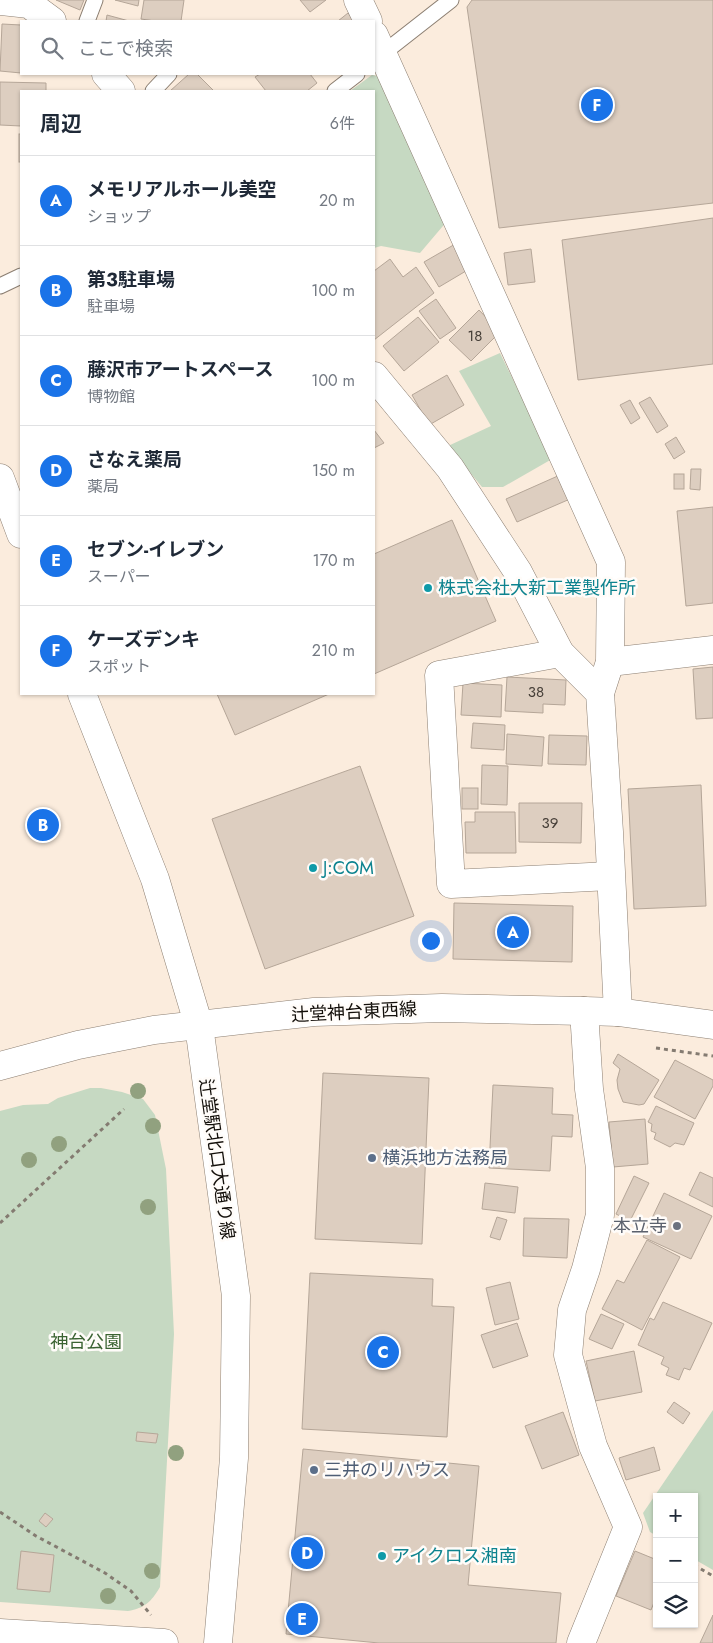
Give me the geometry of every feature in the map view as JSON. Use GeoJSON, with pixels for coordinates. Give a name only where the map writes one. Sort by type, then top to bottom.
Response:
{"type":"FeatureCollection","features":[{"type":"Feature","properties":{"kind":"street"},"geometry":{"type":"LineString","coordinates":[[0,0],[29,4],[51,20]]}},
{"type":"Feature","properties":{"kind":"street"},"geometry":{"type":"LineString","coordinates":[[358,0],[368,20]]}},
{"type":"Feature","properties":{"kind":"street"},"geometry":{"type":"LineString","coordinates":[[377,50],[611,562],[610,662],[600,693],[618,1012]]}},
{"type":"Feature","properties":{"kind":"street"},"geometry":{"type":"LineString","coordinates":[[107,75],[120,90]]}},
{"type":"Feature","properties":{"kind":"street"},"geometry":{"type":"LineString","coordinates":[[375,377],[450,468],[518,572],[560,653],[600,693]]}},
{"type":"Feature","properties":{"kind":"street"},"geometry":{"type":"LineString","coordinates":[[0,478],[20,531]]}},
{"type":"Feature","properties":{"kind":"street"},"geometry":{"type":"LineString","coordinates":[[610,662],[713,650]]}},
{"type":"Feature","properties":{"kind":"street"},"geometry":{"type":"LineString","coordinates":[[560,653],[439,675],[451,884],[610,876]]}},
{"type":"Feature","properties":{"kind":"street","name":"辻堂駅北口大通り線"},"geometry":{"type":"LineString","coordinates":[[82,695],[155,879],[199,1026],[236,1296],[234,1458],[218,1643]]}},
{"type":"Feature","properties":{"kind":"street","name":"辻堂神台東西線"},"geometry":{"type":"LineString","coordinates":[[0,1066],[78,1045],[154,1030],[314,1012],[442,1008],[618,1012],[713,1025]]}},
{"type":"Feature","properties":{"kind":"street"},"geometry":{"type":"LineString","coordinates":[[581,1643],[628,1527],[593,1446],[568,1355],[572,1310],[586,1269],[600,1215],[600,1168],[589,1089],[584,1011]]}},
{"type":"Feature","properties":{"kind":"street"},"geometry":{"type":"LineString","coordinates":[[0,1633],[159,1632]]}},
{"type":"Feature","properties":{"kind":"lane"},"geometry":{"type":"LineString","coordinates":[[87,20],[95,0]]}},
{"type":"Feature","properties":{"kind":"lane"},"geometry":{"type":"LineString","coordinates":[[377,50],[451,0]]}},
{"type":"Feature","properties":{"kind":"lane"},"geometry":{"type":"LineString","coordinates":[[154,90],[168,75]]}},
{"type":"Feature","properties":{"kind":"lane"},"geometry":{"type":"LineString","coordinates":[[336,90],[356,75]]}},
{"type":"Feature","properties":{"kind":"lane"},"geometry":{"type":"LineString","coordinates":[[0,286],[20,276]]}},
{"type":"Feature","properties":{"kind":"path"},"geometry":{"type":"LineString","coordinates":[[0,1223],[124,1109]]}},
{"type":"Feature","properties":{"kind":"path"},"geometry":{"type":"LineString","coordinates":[[0,1512],[36,1536],[105,1573],[131,1591],[159,1632]]}},
{"type":"Feature","properties":{"kind":"path"},"geometry":{"type":"LineString","coordinates":[[698,1568],[713,1576]]}},
{"type":"Feature","properties":{"kind":"green space"},"geometry":{"type":"Polygon","coordinates":[[[372,75],[384,77],[448,220],[420,253],[381,246],[375,248],[375,90],[351,90],[372,75]]]}},
{"type":"Feature","properties":{"kind":"green space"},"geometry":{"type":"Polygon","coordinates":[[[500,353],[552,459],[503,487],[482,487],[448,446],[491,426],[459,371],[500,353]]]}},
{"type":"Feature","properties":{"kind":"green space","name":"神台公園"},"geometry":{"type":"Polygon","coordinates":[[[90,1088],[122,1092],[143,1099],[155,1115],[166,1169],[174,1334],[160,1587],[147,1604],[128,1611],[0,1602],[0,1111],[23,1105],[48,1104],[58,1098],[90,1088]]]}},
{"type":"Feature","properties":{"kind":"green space"},"geometry":{"type":"Polygon","coordinates":[[[713,1410],[713,1570],[698,1561],[698,1493],[657,1493],[713,1410]]]}},
{"type":"Feature","properties":{"kind":"green space"},"geometry":{"type":"Polygon","coordinates":[[[653,1498],[653,1534],[650,1532],[643,1513],[653,1498]]]}},
{"type":"Feature","properties":{"kind":"building"},"geometry":{"type":"Polygon","coordinates":[[[56,0],[84,0],[80,10],[56,0]]]}},
{"type":"Feature","properties":{"kind":"building"},"geometry":{"type":"Polygon","coordinates":[[[115,0],[139,0],[138,6],[115,0]]]}},
{"type":"Feature","properties":{"kind":"building"},"geometry":{"type":"Polygon","coordinates":[[[144,0],[184,0],[181,20],[141,19],[144,0]]]}},
{"type":"Feature","properties":{"kind":"building"},"geometry":{"type":"Polygon","coordinates":[[[300,0],[326,0],[310,12],[300,0]]]}},
{"type":"Feature","properties":{"kind":"building"},"geometry":{"type":"Polygon","coordinates":[[[472,0],[713,0],[713,203],[499,228],[467,7],[472,0]]]}},
{"type":"Feature","properties":{"kind":"building"},"geometry":{"type":"Polygon","coordinates":[[[348,13],[354,20],[339,20],[348,13]]]}},
{"type":"Feature","properties":{"kind":"building"},"geometry":{"type":"Polygon","coordinates":[[[107,15],[125,20],[106,20],[107,15]]]}},
{"type":"Feature","properties":{"kind":"building"},"geometry":{"type":"Polygon","coordinates":[[[2,24],[20,25],[20,73],[0,71],[2,24]]]}},
{"type":"Feature","properties":{"kind":"building"},"geometry":{"type":"Polygon","coordinates":[[[188,75],[198,75],[213,90],[171,90],[188,75]]]}},
{"type":"Feature","properties":{"kind":"building"},"geometry":{"type":"Polygon","coordinates":[[[258,75],[311,75],[317,83],[308,90],[265,90],[255,77],[258,75]]]}},
{"type":"Feature","properties":{"kind":"building"},"geometry":{"type":"Polygon","coordinates":[[[0,82],[46,83],[46,90],[20,90],[20,126],[0,125],[0,82]]]}},
{"type":"Feature","properties":{"kind":"building"},"geometry":{"type":"Polygon","coordinates":[[[19,134],[20,134],[20,162],[19,134]]]}},
{"type":"Feature","properties":{"kind":"building"},"geometry":{"type":"Polygon","coordinates":[[[713,218],[713,364],[578,380],[562,240],[713,218]]]}},
{"type":"Feature","properties":{"kind":"building"},"geometry":{"type":"Polygon","coordinates":[[[457,243],[471,268],[439,287],[424,262],[457,243]]]}},
{"type":"Feature","properties":{"kind":"building"},"geometry":{"type":"Polygon","coordinates":[[[531,249],[535,282],[508,285],[504,253],[531,249]]]}},
{"type":"Feature","properties":{"kind":"building"},"geometry":{"type":"Polygon","coordinates":[[[390,259],[403,277],[416,267],[434,293],[375,339],[375,270],[390,259]]]}},
{"type":"Feature","properties":{"kind":"building"},"geometry":{"type":"Polygon","coordinates":[[[436,299],[456,328],[440,339],[419,311],[436,299]]]}},
{"type":"Feature","properties":{"kind":"building"},"geometry":{"type":"Polygon","coordinates":[[[479,310],[500,332],[471,361],[449,340],[479,310]]]}},
{"type":"Feature","properties":{"kind":"building"},"geometry":{"type":"Polygon","coordinates":[[[418,317],[439,342],[404,371],[383,346],[418,317]]]}},
{"type":"Feature","properties":{"kind":"building"},"geometry":{"type":"Polygon","coordinates":[[[447,375],[464,405],[429,425],[412,395],[447,375]]]}},
{"type":"Feature","properties":{"kind":"building"},"geometry":{"type":"Polygon","coordinates":[[[650,397],[668,426],[657,433],[639,403],[650,397]]]}},
{"type":"Feature","properties":{"kind":"building"},"geometry":{"type":"Polygon","coordinates":[[[630,400],[640,418],[631,424],[620,405],[630,400]]]}},
{"type":"Feature","properties":{"kind":"building"},"geometry":{"type":"Polygon","coordinates":[[[375,431],[384,443],[375,448],[375,431]]]}},
{"type":"Feature","properties":{"kind":"building"},"geometry":{"type":"Polygon","coordinates":[[[676,437],[685,452],[674,459],[665,444],[676,437]]]}},
{"type":"Feature","properties":{"kind":"building"},"geometry":{"type":"Polygon","coordinates":[[[691,469],[701,469],[700,490],[690,489],[691,469]]]}},
{"type":"Feature","properties":{"kind":"building"},"geometry":{"type":"Polygon","coordinates":[[[674,474],[684,474],[684,489],[674,489],[674,474]]]}},
{"type":"Feature","properties":{"kind":"building"},"geometry":{"type":"Polygon","coordinates":[[[560,475],[570,499],[517,522],[506,499],[560,475]]]}},
{"type":"Feature","properties":{"kind":"building"},"geometry":{"type":"Polygon","coordinates":[[[713,507],[713,603],[686,606],[677,511],[713,507]]]}},
{"type":"Feature","properties":{"kind":"building","name":"株式会社大新工業製作所"},"geometry":{"type":"Polygon","coordinates":[[[452,520],[496,621],[375,674],[375,554],[452,520]]]}},
{"type":"Feature","properties":{"kind":"building"},"geometry":{"type":"Polygon","coordinates":[[[713,667],[713,718],[696,719],[693,669],[713,667]]]}},
{"type":"Feature","properties":{"kind":"building"},"geometry":{"type":"Polygon","coordinates":[[[507,677],[566,680],[565,705],[543,704],[543,713],[505,711],[507,677]]]}},
{"type":"Feature","properties":{"kind":"building"},"geometry":{"type":"Polygon","coordinates":[[[463,683],[502,685],[501,717],[461,715],[463,683]]]}},
{"type":"Feature","properties":{"kind":"building"},"geometry":{"type":"Polygon","coordinates":[[[217,695],[327,695],[235,735],[217,695]]]}},
{"type":"Feature","properties":{"kind":"building"},"geometry":{"type":"Polygon","coordinates":[[[473,723],[505,725],[504,750],[471,748],[473,723]]]}},
{"type":"Feature","properties":{"kind":"building"},"geometry":{"type":"Polygon","coordinates":[[[507,734],[544,737],[542,766],[506,764],[507,734]]]}},
{"type":"Feature","properties":{"kind":"building"},"geometry":{"type":"Polygon","coordinates":[[[549,735],[587,736],[586,765],[548,764],[549,735]]]}},
{"type":"Feature","properties":{"kind":"building"},"geometry":{"type":"Polygon","coordinates":[[[482,765],[508,766],[507,805],[481,804],[482,765]]]}},
{"type":"Feature","properties":{"kind":"building","name":"J:COM"},"geometry":{"type":"Polygon","coordinates":[[[360,766],[414,916],[265,969],[212,819],[360,766]]]}},
{"type":"Feature","properties":{"kind":"building"},"geometry":{"type":"Polygon","coordinates":[[[701,785],[706,906],[634,909],[628,789],[701,785]]]}},
{"type":"Feature","properties":{"kind":"building"},"geometry":{"type":"Polygon","coordinates":[[[462,788],[478,788],[478,809],[462,809],[462,788]]]}},
{"type":"Feature","properties":{"kind":"building"},"geometry":{"type":"Polygon","coordinates":[[[519,803],[582,803],[581,843],[519,842],[519,803]]]}},
{"type":"Feature","properties":{"kind":"building"},"geometry":{"type":"Polygon","coordinates":[[[475,812],[515,812],[516,853],[466,853],[465,822],[475,822],[475,812]]]}},
{"type":"Feature","properties":{"kind":"building"},"geometry":{"type":"Polygon","coordinates":[[[454,903],[573,906],[572,962],[453,959],[454,903]]]}},
{"type":"Feature","properties":{"kind":"building"},"geometry":{"type":"Polygon","coordinates":[[[618,1054],[659,1080],[644,1104],[623,1102],[617,1080],[620,1069],[613,1063],[618,1054]]]}},
{"type":"Feature","properties":{"kind":"building"},"geometry":{"type":"Polygon","coordinates":[[[675,1060],[713,1080],[713,1086],[695,1119],[654,1097],[675,1060]]]}},
{"type":"Feature","properties":{"kind":"building","name":"横浜地方法務局"},"geometry":{"type":"Polygon","coordinates":[[[323,1073],[429,1078],[422,1244],[315,1239],[323,1073]]]}},
{"type":"Feature","properties":{"kind":"building"},"geometry":{"type":"Polygon","coordinates":[[[493,1085],[553,1088],[552,1114],[573,1115],[572,1137],[552,1136],[550,1171],[489,1168],[493,1085]]]}},
{"type":"Feature","properties":{"kind":"building"},"geometry":{"type":"Polygon","coordinates":[[[656,1106],[694,1123],[684,1145],[675,1143],[670,1147],[654,1139],[656,1133],[651,1131],[652,1124],[648,1122],[656,1106]]]}},
{"type":"Feature","properties":{"kind":"building"},"geometry":{"type":"Polygon","coordinates":[[[645,1119],[648,1164],[613,1167],[609,1122],[645,1119]]]}},
{"type":"Feature","properties":{"kind":"building"},"geometry":{"type":"Polygon","coordinates":[[[700,1172],[713,1178],[713,1207],[689,1195],[700,1172]]]}},
{"type":"Feature","properties":{"kind":"building"},"geometry":{"type":"Polygon","coordinates":[[[634,1176],[649,1183],[630,1221],[616,1214],[634,1176]]]}},
{"type":"Feature","properties":{"kind":"building"},"geometry":{"type":"Polygon","coordinates":[[[485,1183],[518,1187],[515,1213],[482,1209],[485,1183]]]}},
{"type":"Feature","properties":{"kind":"building","name":"本立寺"},"geometry":{"type":"Polygon","coordinates":[[[664,1193],[712,1216],[691,1259],[643,1237],[664,1193]]]}},
{"type":"Feature","properties":{"kind":"building"},"geometry":{"type":"Polygon","coordinates":[[[497,1217],[507,1220],[500,1240],[490,1237],[497,1217]]]}},
{"type":"Feature","properties":{"kind":"building"},"geometry":{"type":"Polygon","coordinates":[[[524,1218],[569,1219],[567,1258],[523,1256],[524,1218]]]}},
{"type":"Feature","properties":{"kind":"building"},"geometry":{"type":"Polygon","coordinates":[[[647,1240],[680,1257],[642,1330],[602,1309],[617,1280],[624,1283],[647,1240]]]}},
{"type":"Feature","properties":{"kind":"building"},"geometry":{"type":"Polygon","coordinates":[[[310,1273],[433,1279],[432,1306],[454,1307],[447,1437],[302,1429],[310,1273]]]}},
{"type":"Feature","properties":{"kind":"building"},"geometry":{"type":"Polygon","coordinates":[[[510,1282],[519,1319],[495,1325],[486,1288],[510,1282]]]}},
{"type":"Feature","properties":{"kind":"building"},"geometry":{"type":"Polygon","coordinates":[[[663,1302],[712,1323],[690,1370],[684,1368],[679,1380],[666,1375],[669,1368],[661,1364],[664,1357],[638,1345],[650,1318],[654,1320],[663,1302]]]}},
{"type":"Feature","properties":{"kind":"building"},"geometry":{"type":"Polygon","coordinates":[[[601,1314],[624,1324],[612,1349],[589,1339],[601,1314]]]}},
{"type":"Feature","properties":{"kind":"building"},"geometry":{"type":"Polygon","coordinates":[[[517,1323],[528,1356],[493,1368],[481,1335],[517,1323]]]}},
{"type":"Feature","properties":{"kind":"building"},"geometry":{"type":"Polygon","coordinates":[[[634,1351],[642,1392],[595,1401],[586,1361],[634,1351]]]}},
{"type":"Feature","properties":{"kind":"building"},"geometry":{"type":"Polygon","coordinates":[[[674,1402],[690,1413],[683,1424],[667,1412],[674,1402]]]}},
{"type":"Feature","properties":{"kind":"building"},"geometry":{"type":"Polygon","coordinates":[[[563,1412],[579,1455],[542,1469],[525,1426],[563,1412]]]}},
{"type":"Feature","properties":{"kind":"building"},"geometry":{"type":"Polygon","coordinates":[[[137,1432],[158,1434],[156,1443],[136,1441],[137,1432]]]}},
{"type":"Feature","properties":{"kind":"building"},"geometry":{"type":"Polygon","coordinates":[[[654,1447],[660,1470],[626,1480],[619,1458],[654,1447]]]}},
{"type":"Feature","properties":{"kind":"building","name":"アイクロス湘南"},"geometry":{"type":"Polygon","coordinates":[[[303,1449],[479,1466],[468,1585],[561,1593],[556,1643],[379,1643],[286,1634],[303,1449]]]}},
{"type":"Feature","properties":{"kind":"building"},"geometry":{"type":"Polygon","coordinates":[[[45,1513],[53,1519],[46,1527],[39,1521],[45,1513]]]}},
{"type":"Feature","properties":{"kind":"building"},"geometry":{"type":"Polygon","coordinates":[[[21,1551],[54,1555],[50,1592],[17,1589],[21,1551]]]}},
{"type":"Feature","properties":{"kind":"building"},"geometry":{"type":"Polygon","coordinates":[[[635,1551],[653,1558],[653,1605],[651,1610],[616,1596],[635,1551]]]}},
{"type":"Feature","properties":{"kind":"building"},"geometry":{"type":"Polygon","coordinates":[[[713,1615],[713,1643],[700,1643],[713,1615]]]}},
{"type":"Feature","properties":{"kind":"place","name":"ケーズデンキ"},"geometry":{"type":"Point","coordinates":[597,105]}},
{"type":"Feature","properties":{"kind":"place","name":"株式会社大新工業製作所"},"geometry":{"type":"Point","coordinates":[428,588]}},
{"type":"Feature","properties":{"kind":"place","name":"第３駐車場"},"geometry":{"type":"Point","coordinates":[43,825]}},
{"type":"Feature","properties":{"kind":"place","name":"J:COM"},"geometry":{"type":"Point","coordinates":[313,868]}},
{"type":"Feature","properties":{"kind":"place","name":"メモリアルホール美空"},"geometry":{"type":"Point","coordinates":[513,932]}},
{"type":"Feature","properties":{"kind":"place","name":"横浜地方法務局"},"geometry":{"type":"Point","coordinates":[372,1158]}},
{"type":"Feature","properties":{"kind":"place","name":"本立寺"},"geometry":{"type":"Point","coordinates":[677,1226]}},
{"type":"Feature","properties":{"kind":"place","name":"藤沢市アートスペース"},"geometry":{"type":"Point","coordinates":[383,1352]}},
{"type":"Feature","properties":{"kind":"place","name":"三井のリハウス"},"geometry":{"type":"Point","coordinates":[314,1470]}},
{"type":"Feature","properties":{"kind":"place","name":"さなえ薬局"},"geometry":{"type":"Point","coordinates":[307,1553]}},
{"type":"Feature","properties":{"kind":"place","name":"アイクロス湘南"},"geometry":{"type":"Point","coordinates":[382,1556]}},
{"type":"Feature","properties":{"kind":"place","name":"セブン-イレブン"},"geometry":{"type":"Point","coordinates":[302,1619]}}]}
